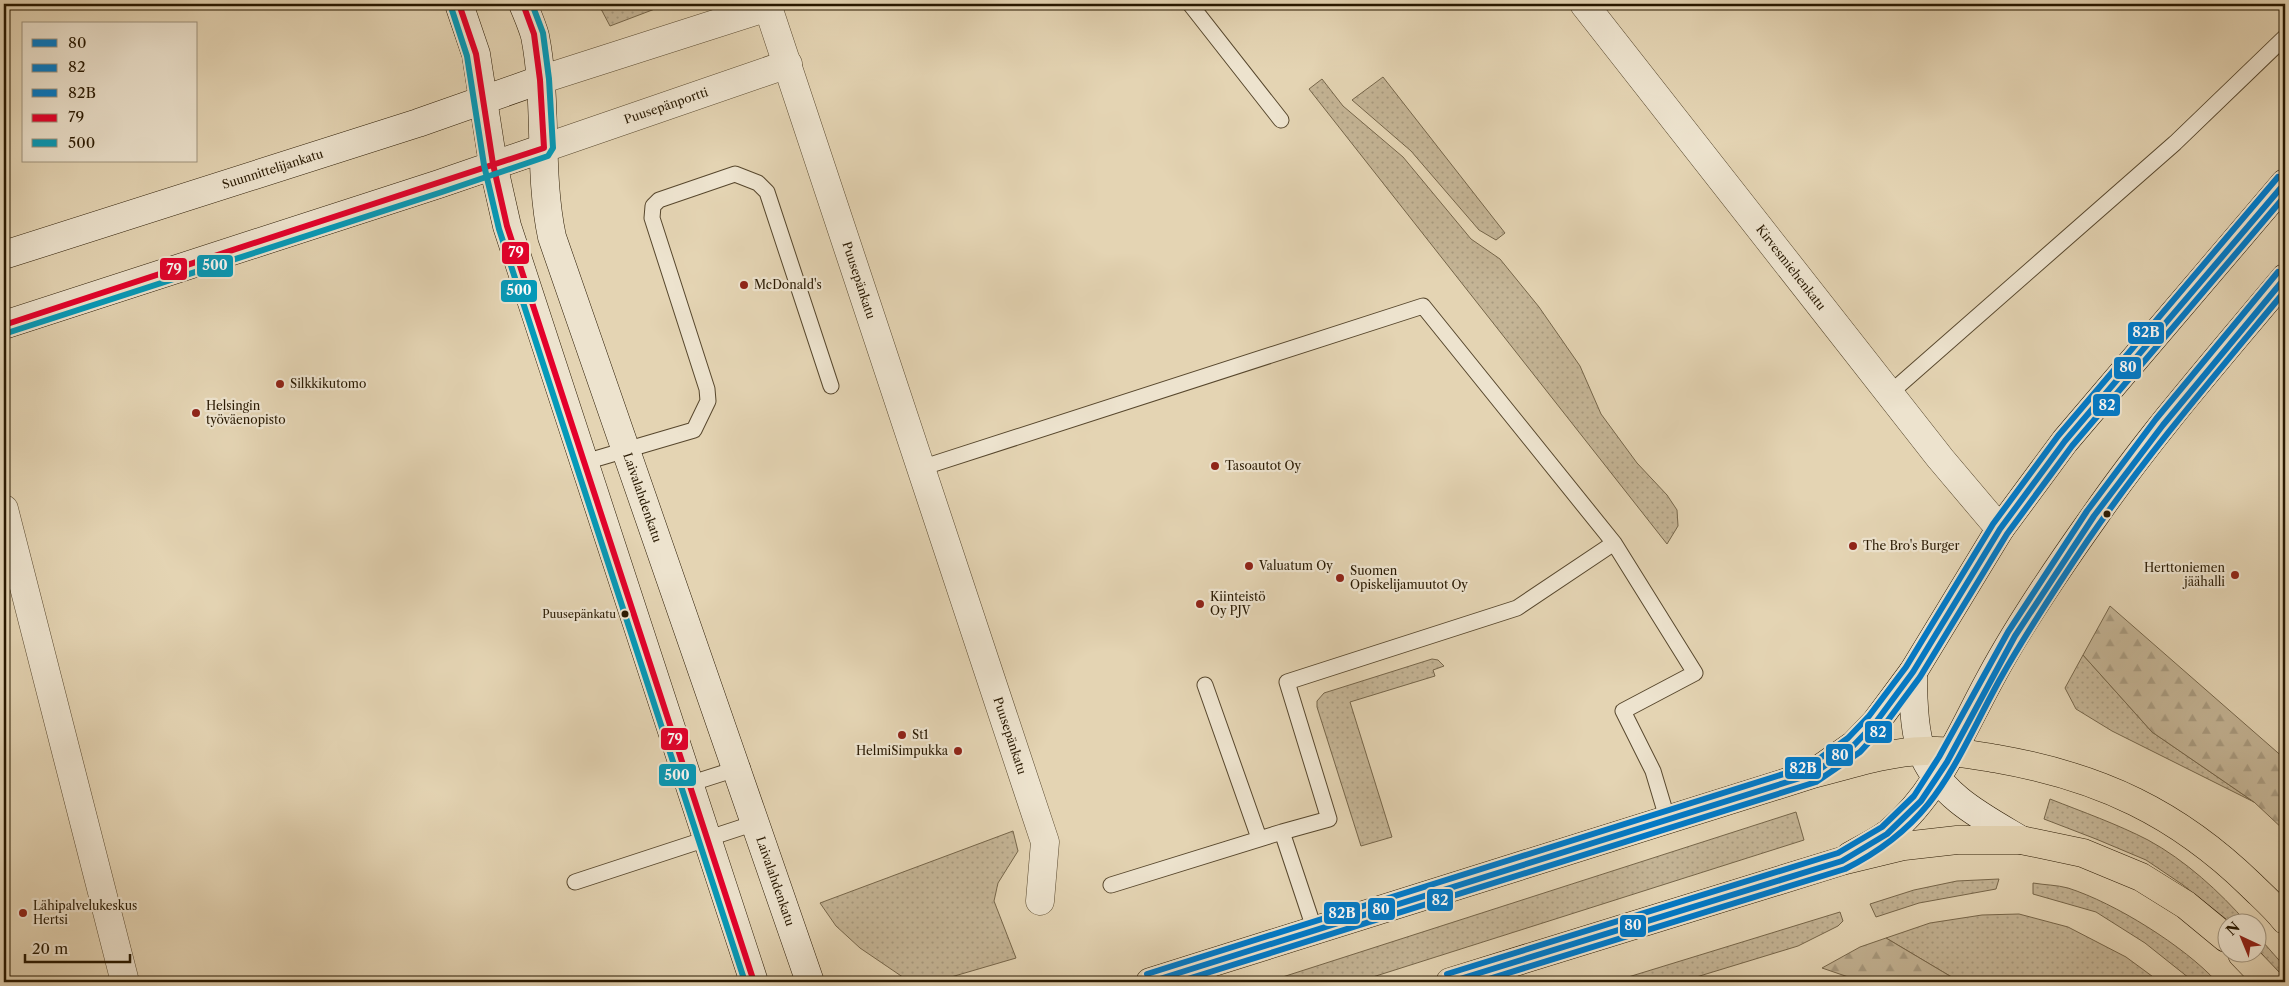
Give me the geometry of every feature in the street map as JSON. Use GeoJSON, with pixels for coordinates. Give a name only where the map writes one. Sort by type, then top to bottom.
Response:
{"type":"FeatureCollection","features":[{"type":"Feature","properties":{"kind":"main road"},"geometry":{"type":"LineString","coordinates":[[1150,982],[1813,774],[1869,759],[1922,751],[1951,751],[2041,767],[2102,787],[2144,805],[2181,827],[2214,852],[2285,920]]}},
{"type":"Feature","properties":{"kind":"main road"},"geometry":{"type":"LineString","coordinates":[[1450,982],[1842,861],[1904,846],[1957,840],[2021,840],[2083,854],[2141,877],[2186,905],[2216,930]]}},
{"type":"Feature","properties":{"kind":"main road"},"geometry":{"type":"LineString","coordinates":[[2252,964],[2269,982]]}},
{"type":"Feature","properties":{"kind":"street"},"geometry":{"type":"LineString","coordinates":[[459,4],[476,54],[493,164],[507,226],[754,982]]}},
{"type":"Feature","properties":{"kind":"street","name":"Laivalahdenkatu"},"geometry":{"type":"LineString","coordinates":[[522,4],[534,34],[540,80],[546,212],[552,237],[626,450],[742,767],[755,823],[810,982]]}},
{"type":"Feature","properties":{"kind":"street","name":"Kirvesmiehenkatu"},"geometry":{"type":"LineString","coordinates":[[1584,4],[1889,394],[2000,529]]}},
{"type":"Feature","properties":{"kind":"street"},"geometry":{"type":"LineString","coordinates":[[540,80],[768,6]]}},
{"type":"Feature","properties":{"kind":"street","name":"Puusepänkatu"},"geometry":{"type":"LineString","coordinates":[[768,6],[1045,842],[1040,901]]}},
{"type":"Feature","properties":{"kind":"street","name":"Puusepänportti"},"geometry":{"type":"LineString","coordinates":[[544,148],[788,64]]}},
{"type":"Feature","properties":{"kind":"street","name":"Suunnittelijankatu"},"geometry":{"type":"LineString","coordinates":[[4,255],[418,123],[540,80]]}},
{"type":"Feature","properties":{"kind":"street"},"geometry":{"type":"LineString","coordinates":[[4,325],[439,184],[544,148]]}},
{"type":"Feature","properties":{"kind":"street"},"geometry":{"type":"LineString","coordinates":[[1813,774],[1854,745],[1876,722],[1913,672],[2000,529],[2065,440],[2285,183]]}},
{"type":"Feature","properties":{"kind":"street"},"geometry":{"type":"LineString","coordinates":[[1842,861],[1888,833],[1916,806],[1937,778],[2020,629],[2094,517],[2158,429],[2285,278]]}},
{"type":"Feature","properties":{"kind":"street"},"geometry":{"type":"LineString","coordinates":[[4,509],[125,982]]}},
{"type":"Feature","properties":{"kind":"street"},"geometry":{"type":"LineString","coordinates":[[1913,672],[1913,693],[1922,751],[1937,778],[1962,804],[2021,840]]}},
{"type":"Feature","properties":{"kind":"lane"},"geometry":{"type":"LineString","coordinates":[[1190,4],[1281,120]]}},
{"type":"Feature","properties":{"kind":"lane"},"geometry":{"type":"LineString","coordinates":[[1889,394],[2175,144],[2285,37]]}},
{"type":"Feature","properties":{"kind":"lane"},"geometry":{"type":"LineString","coordinates":[[585,462],[694,430],[708,401],[707,390],[652,218],[653,206],[659,200],[735,174],[758,183],[767,192],[831,386]]}},
{"type":"Feature","properties":{"kind":"lane"},"geometry":{"type":"LineString","coordinates":[[921,468],[1423,306],[1614,543],[1695,673],[1624,711],[1653,771],[1668,821]]}},
{"type":"Feature","properties":{"kind":"lane"},"geometry":{"type":"LineString","coordinates":[[1111,885],[1259,838],[1329,819],[1287,682],[1517,608],[1614,543]]}},
{"type":"Feature","properties":{"kind":"lane"},"geometry":{"type":"LineString","coordinates":[[1205,685],[1259,838]]}},
{"type":"Feature","properties":{"kind":"lane"},"geometry":{"type":"LineString","coordinates":[[689,784],[742,767]]}},
{"type":"Feature","properties":{"kind":"lane"},"geometry":{"type":"LineString","coordinates":[[575,882],[755,823]]}},
{"type":"Feature","properties":{"kind":"lane"},"geometry":{"type":"LineString","coordinates":[[1282,832],[1315,930]]}},
{"type":"Feature","properties":{"kind":"green space"},"geometry":{"type":"Polygon","coordinates":[[[590,4],[668,4],[610,26],[601,9],[590,4]]]}},
{"type":"Feature","properties":{"kind":"green space"},"geometry":{"type":"Polygon","coordinates":[[[1383,77],[1505,233],[1496,240],[1479,230],[1411,151],[1352,100],[1383,77]]]}},
{"type":"Feature","properties":{"kind":"green space"},"geometry":{"type":"Polygon","coordinates":[[[1322,79],[1343,106],[1403,157],[1471,239],[1500,259],[1539,307],[1580,366],[1601,414],[1637,463],[1667,495],[1677,510],[1678,526],[1667,544],[1309,89],[1322,79]]]}},
{"type":"Feature","properties":{"kind":"green space"},"geometry":{"type":"Polygon","coordinates":[[[2110,606],[2285,759],[2285,831],[2254,802],[2152,732],[2083,655],[2110,606]]]}},
{"type":"Feature","properties":{"kind":"green space"},"geometry":{"type":"Polygon","coordinates":[[[2083,655],[2152,732],[2254,802],[2112,731],[2076,709],[2065,688],[2083,655]]]}},
{"type":"Feature","properties":{"kind":"green space"},"geometry":{"type":"Polygon","coordinates":[[[1432,659],[1438,660],[1444,666],[1433,670],[1435,676],[1350,702],[1392,837],[1361,846],[1317,707],[1317,701],[1324,693],[1432,659]]]}},
{"type":"Feature","properties":{"kind":"green space"},"geometry":{"type":"Polygon","coordinates":[[[2050,799],[2100,818],[2148,840],[2175,857],[2201,877],[2238,914],[2220,914],[2183,885],[2146,860],[2044,819],[2050,799]]]}},
{"type":"Feature","properties":{"kind":"green space"},"geometry":{"type":"Polygon","coordinates":[[[1796,812],[1804,840],[1357,982],[1267,982],[1796,812]]]}},
{"type":"Feature","properties":{"kind":"green space"},"geometry":{"type":"Polygon","coordinates":[[[1013,831],[1018,851],[998,883],[994,901],[1016,958],[934,982],[910,982],[860,948],[836,926],[820,903],[1013,831]]]}},
{"type":"Feature","properties":{"kind":"green space"},"geometry":{"type":"Polygon","coordinates":[[[1999,879],[1996,889],[1919,903],[1876,917],[1870,904],[1914,890],[1957,881],[1999,879]]]}},
{"type":"Feature","properties":{"kind":"green space"},"geometry":{"type":"Polygon","coordinates":[[[2033,883],[2068,888],[2087,895],[2127,915],[2168,940],[2203,968],[2217,982],[2194,982],[2145,943],[2096,912],[2033,894],[2033,883]]]}},
{"type":"Feature","properties":{"kind":"green space"},"geometry":{"type":"Polygon","coordinates":[[[1840,912],[1843,921],[1838,926],[1798,946],[1680,982],[1612,982],[1840,912]]]}},
{"type":"Feature","properties":{"kind":"green space"},"geometry":{"type":"Polygon","coordinates":[[[2019,914],[2068,927],[2126,957],[2160,982],[1960,982],[1886,938],[1930,923],[1982,915],[2019,914]]]}},
{"type":"Feature","properties":{"kind":"green space"},"geometry":{"type":"Polygon","coordinates":[[[1886,938],[1960,982],[1863,982],[1822,968],[1860,947],[1886,938]]]}},
{"type":"Feature","properties":{"kind":"green space"},"geometry":{"type":"Polygon","coordinates":[[[2266,945],[2285,967],[2285,981],[2266,959],[2266,945]]]}},
{"type":"Feature","properties":{"kind":"transit line","name":"79"},"geometry":{"type":"LineString","coordinates":[[459,4],[476,54],[493,164],[507,226],[754,982]]}},
{"type":"Feature","properties":{"kind":"transit line","name":"79"},"geometry":{"type":"LineString","coordinates":[[4,325],[544,148],[540,80],[534,34],[523,4]]}},
{"type":"Feature","properties":{"kind":"transit line","name":"500"},"geometry":{"type":"LineString","coordinates":[[7,333],[548,156],[553,148],[549,79],[543,33],[532,4]]}},
{"type":"Feature","properties":{"kind":"transit line","name":"500"},"geometry":{"type":"LineString","coordinates":[[451,7],[467,56],[484,165],[499,229],[745,982]]}},
{"type":"Feature","properties":{"kind":"transit line","name":"82B"},"geometry":{"type":"LineString","coordinates":[[1147,974],[1809,766],[1848,738],[1869,716],[1906,667],[1993,524],[2058,436],[2278,177]]}},
{"type":"Feature","properties":{"kind":"transit line","name":"80"},"geometry":{"type":"LineString","coordinates":[[1150,982],[1813,774],[1854,745],[1876,722],[1913,672],[2000,529],[2065,441],[2285,183]]}},
{"type":"Feature","properties":{"kind":"transit line","name":"82"},"geometry":{"type":"LineString","coordinates":[[1178,982],[1816,782],[1860,752],[1883,727],[1920,677],[2007,534],[2072,446],[2285,196]]}},
{"type":"Feature","properties":{"kind":"transit line","name":"82B"},"geometry":{"type":"LineString","coordinates":[[1447,974],[1838,853],[1882,827],[1914,796],[1939,757],[2008,632],[2087,511],[2156,419],[2278,272]]}},
{"type":"Feature","properties":{"kind":"transit line","name":"80"},"geometry":{"type":"LineString","coordinates":[[1450,982],[1842,861],[1887,834],[1921,801],[1947,762],[2015,636],[2094,516],[2163,425],[2285,278]]}},
{"type":"Feature","properties":{"kind":"transit line","name":"82"},"geometry":{"type":"LineString","coordinates":[[1479,982],[1845,869],[1876,851],[1901,832],[1922,811],[1939,789],[2020,645],[2088,540],[2184,414],[2285,291]]}},
{"type":"Feature","properties":{"kind":"place","name":"McDonald's"},"geometry":{"type":"Point","coordinates":[744,285]}},
{"type":"Feature","properties":{"kind":"place","name":"Silkkikutomo"},"geometry":{"type":"Point","coordinates":[280,384]}},
{"type":"Feature","properties":{"kind":"place","name":"Helsingin työväenopisto"},"geometry":{"type":"Point","coordinates":[196,413]}},
{"type":"Feature","properties":{"kind":"place","name":"Tasoautot Oy"},"geometry":{"type":"Point","coordinates":[1215,466]}},
{"type":"Feature","properties":{"kind":"place","name":"The Bro's Burger"},"geometry":{"type":"Point","coordinates":[1853,546]}},
{"type":"Feature","properties":{"kind":"place","name":"Valuatum Oy"},"geometry":{"type":"Point","coordinates":[1249,566]}},
{"type":"Feature","properties":{"kind":"place","name":"Herttoniemen jäähalli"},"geometry":{"type":"Point","coordinates":[2235,575]}},
{"type":"Feature","properties":{"kind":"place","name":"Suomen Opiskelijamuutot Oy"},"geometry":{"type":"Point","coordinates":[1340,578]}},
{"type":"Feature","properties":{"kind":"place","name":"Kiinteistö Oy PJV"},"geometry":{"type":"Point","coordinates":[1200,604]}},
{"type":"Feature","properties":{"kind":"place","name":"Puusepänkatu"},"geometry":{"type":"Point","coordinates":[625,614]}},
{"type":"Feature","properties":{"kind":"place","name":"St1"},"geometry":{"type":"Point","coordinates":[902,735]}},
{"type":"Feature","properties":{"kind":"place","name":"HelmiSimpukka"},"geometry":{"type":"Point","coordinates":[958,751]}},
{"type":"Feature","properties":{"kind":"place","name":"Lähipalvelukeskus Hertsi"},"geometry":{"type":"Point","coordinates":[23,913]}}]}
